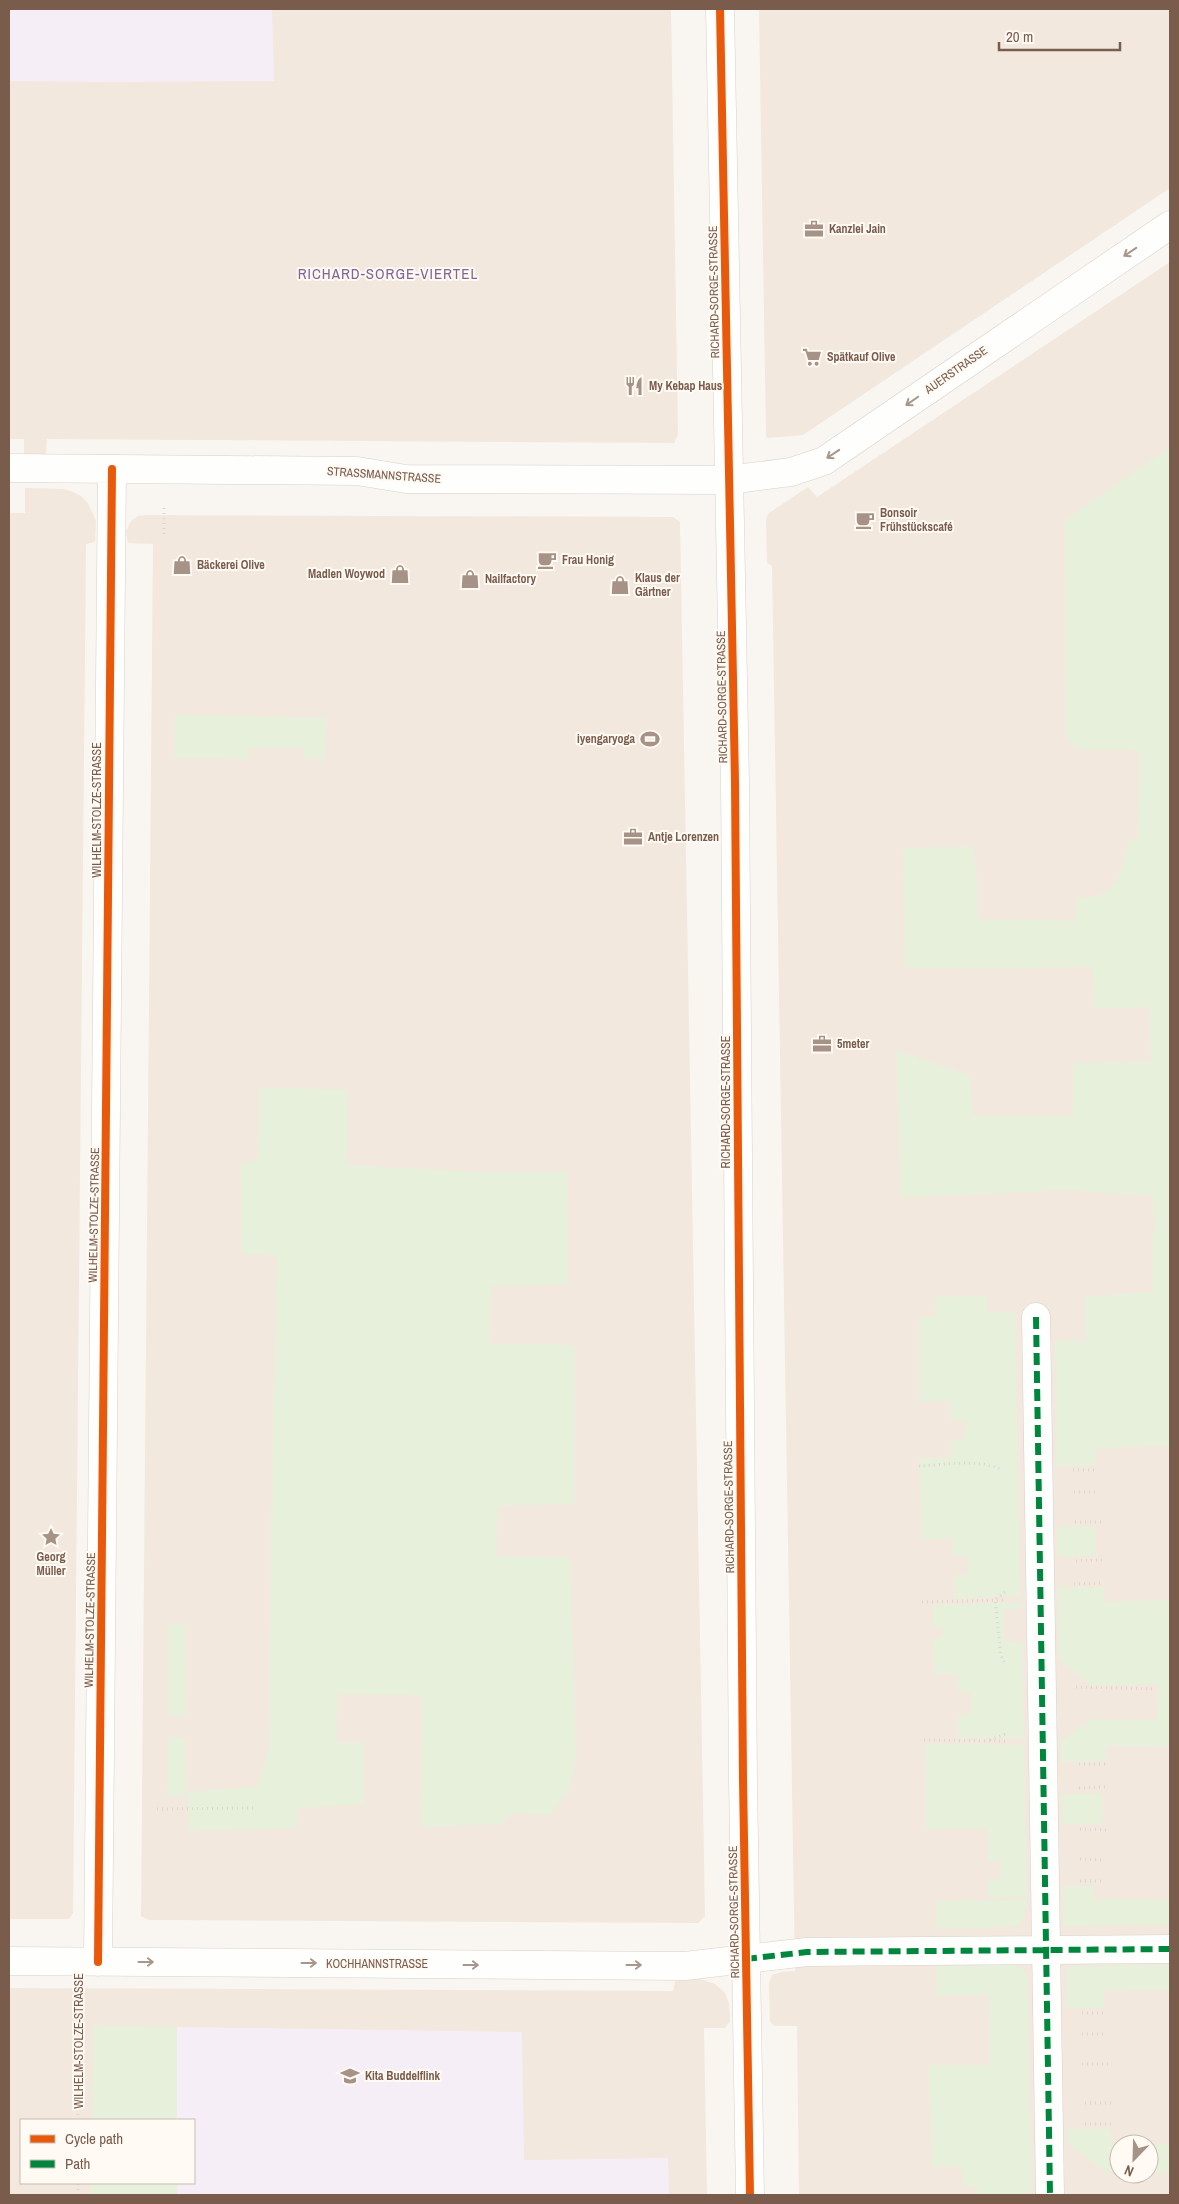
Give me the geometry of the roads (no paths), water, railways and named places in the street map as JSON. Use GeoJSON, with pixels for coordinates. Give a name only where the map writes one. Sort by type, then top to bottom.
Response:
{"type":"FeatureCollection","features":[{"type":"Feature","properties":{"kind":"street","name":"RICHARD-SORGE-STRASSE"},"geometry":{"type":"LineString","coordinates":[[720,9],[735,782],[745,1958],[748,2004],[750,2195]]}},
{"type":"Feature","properties":{"kind":"street","name":"AUERSTRASSE"},"geometry":{"type":"LineString","coordinates":[[729,480],[791,472],[824,461],[1170,225]]}},
{"type":"Feature","properties":{"kind":"street","name":"STRASSMANNSTRASSE"},"geometry":{"type":"LineString","coordinates":[[9,468],[357,472],[406,478],[729,480]]}},
{"type":"Feature","properties":{"kind":"street","name":"WILHELM-STOLZE-STRASSE"},"geometry":{"type":"LineString","coordinates":[[89,1962],[112,469]]}},
{"type":"Feature","properties":{"kind":"street"},"geometry":{"type":"LineString","coordinates":[[1036,1317],[1050,2195]]}},
{"type":"Feature","properties":{"kind":"street","name":"KOCHHANNSTRASSE"},"geometry":{"type":"LineString","coordinates":[[9,1961],[685,1966],[807,1952],[1170,1949]]}},
{"type":"Feature","properties":{"kind":"place","name":"Kanzlei Jain"},"geometry":{"type":"Point","coordinates":[814,229]}},
{"type":"Feature","properties":{"kind":"place","name":"Spätkauf Olive"},"geometry":{"type":"Point","coordinates":[812,357]}},
{"type":"Feature","properties":{"kind":"place","name":"My Kebap Haus"},"geometry":{"type":"Point","coordinates":[634,386]}},
{"type":"Feature","properties":{"kind":"place","name":"Bonsoir Frühstückscafé"},"geometry":{"type":"Point","coordinates":[865,520]}},
{"type":"Feature","properties":{"kind":"place","name":"Frau Honig"},"geometry":{"type":"Point","coordinates":[547,560]}},
{"type":"Feature","properties":{"kind":"place","name":"Bäckerei Olive"},"geometry":{"type":"Point","coordinates":[182,565]}},
{"type":"Feature","properties":{"kind":"place","name":"Madlen Woywod"},"geometry":{"type":"Point","coordinates":[400,574]}},
{"type":"Feature","properties":{"kind":"place","name":"Nailfactory"},"geometry":{"type":"Point","coordinates":[470,579]}},
{"type":"Feature","properties":{"kind":"place","name":"Klaus der Gärtner"},"geometry":{"type":"Point","coordinates":[620,585]}},
{"type":"Feature","properties":{"kind":"place","name":"iyengaryoga"},"geometry":{"type":"Point","coordinates":[650,739]}},
{"type":"Feature","properties":{"kind":"place","name":"Antje Lorenzen"},"geometry":{"type":"Point","coordinates":[633,837]}},
{"type":"Feature","properties":{"kind":"place","name":"5meter"},"geometry":{"type":"Point","coordinates":[822,1044]}},
{"type":"Feature","properties":{"kind":"place","name":"Georg Müller"},"geometry":{"type":"Point","coordinates":[51,1537]}},
{"type":"Feature","properties":{"kind":"place","name":"Kita Buddelflink"},"geometry":{"type":"Point","coordinates":[350,2076]}},
{"type":"Feature","properties":{"kind":"district","name":"RICHARD-SORGE-VIERTEL"},"geometry":{"type":"Point","coordinates":[388,274]}}]}
